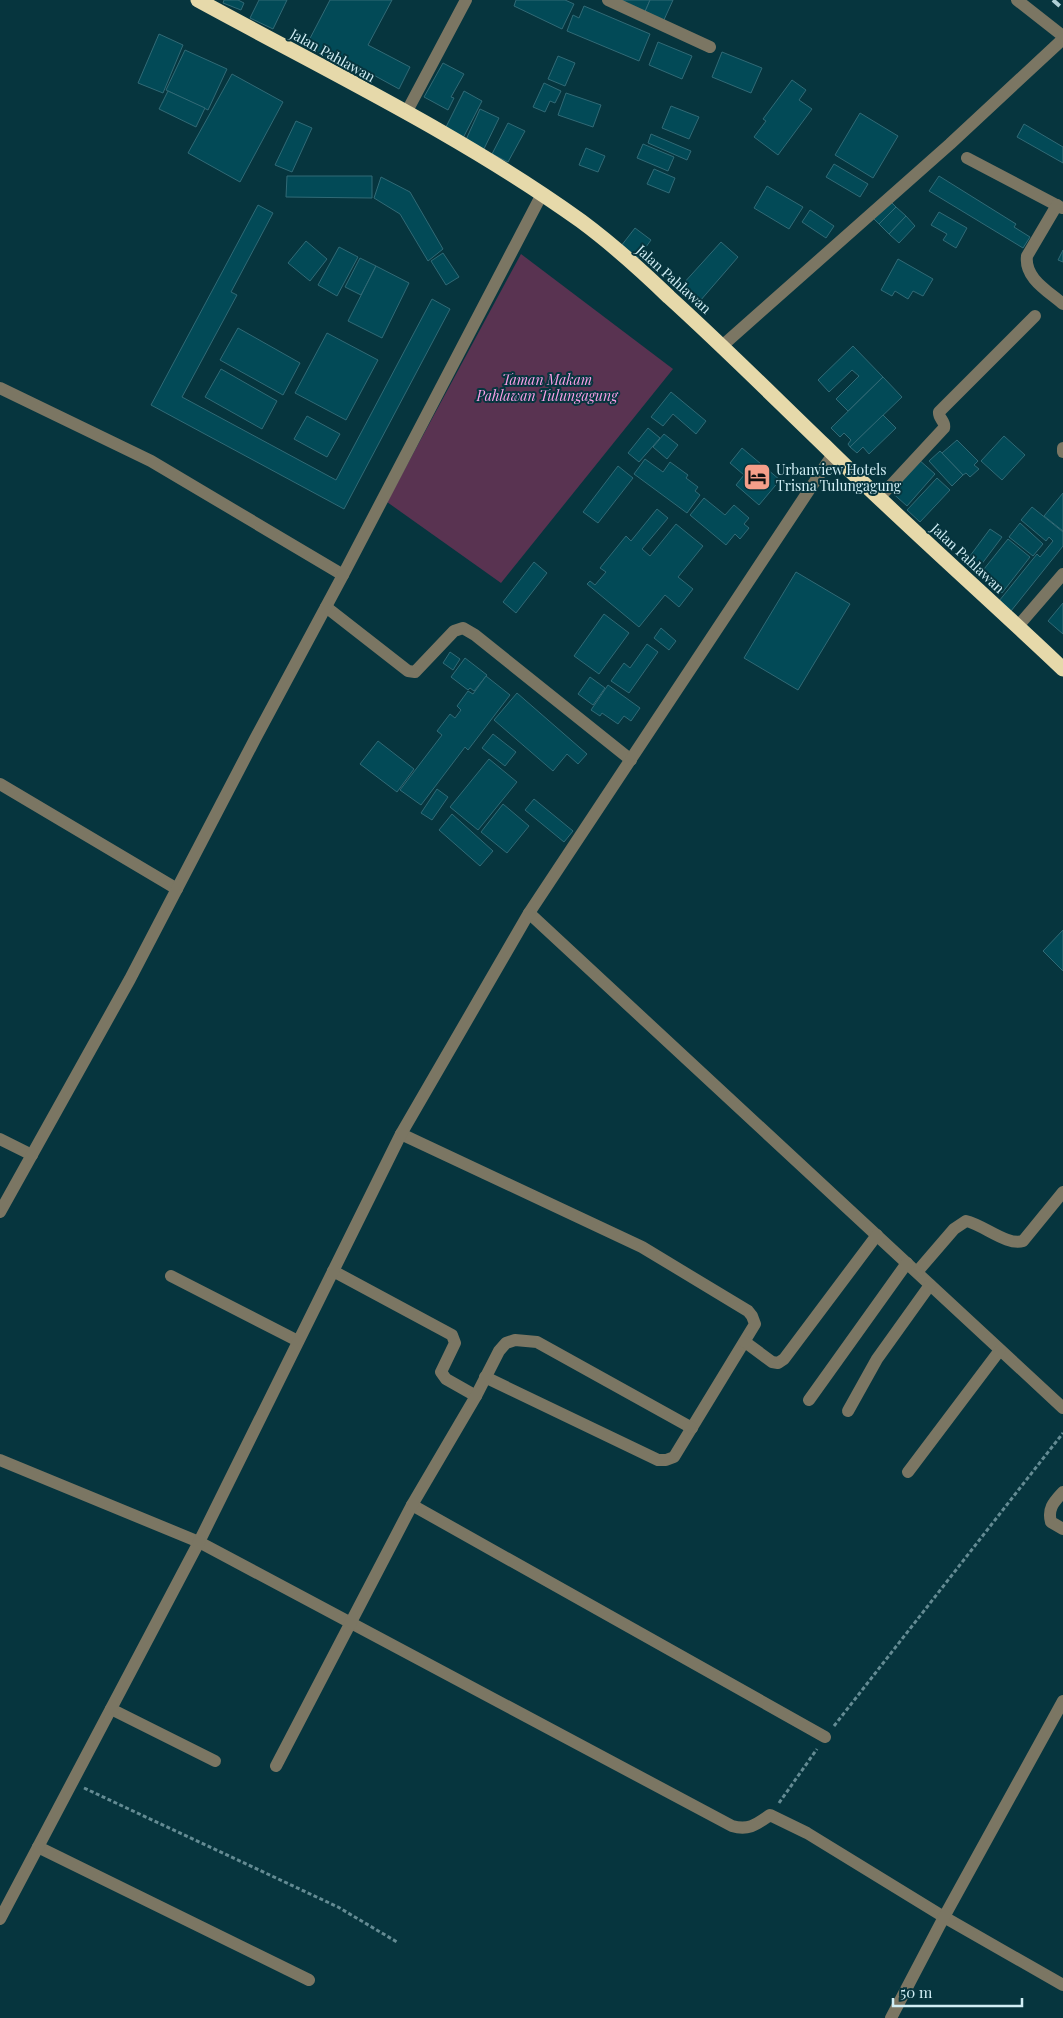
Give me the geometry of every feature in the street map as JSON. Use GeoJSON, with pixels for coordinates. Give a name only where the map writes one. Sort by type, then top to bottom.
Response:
{"type":"FeatureCollection","features":[{"type":"Feature","properties":{"kind":"highway","name":"Jalan Pahlawan"},"geometry":{"type":"LineString","coordinates":[[198,0],[406,113],[542,194],[583,222],[624,256],[722,346],[833,454],[1063,669]]}},
{"type":"Feature","properties":{"kind":"street"},"geometry":{"type":"LineString","coordinates":[[406,113],[466,0]]}},
{"type":"Feature","properties":{"kind":"street"},"geometry":{"type":"LineString","coordinates":[[608,0],[710,47]]}},
{"type":"Feature","properties":{"kind":"street"},"geometry":{"type":"LineString","coordinates":[[722,346],[950,144],[1063,38],[1017,0]]}},
{"type":"Feature","properties":{"kind":"street"},"geometry":{"type":"LineString","coordinates":[[967,158],[1060,206],[1027,256],[1026,262],[1032,277],[1063,304]]}},
{"type":"Feature","properties":{"kind":"street"},"geometry":{"type":"LineString","coordinates":[[0,1212],[130,979],[542,194]]}},
{"type":"Feature","properties":{"kind":"street"},"geometry":{"type":"LineString","coordinates":[[880,498],[944,428],[939,412],[1035,316]]}},
{"type":"Feature","properties":{"kind":"street"},"geometry":{"type":"LineString","coordinates":[[0,388],[151,461],[343,575]]}},
{"type":"Feature","properties":{"kind":"street"},"geometry":{"type":"LineString","coordinates":[[0,1919],[199,1542],[401,1134],[529,913],[833,454]]}},
{"type":"Feature","properties":{"kind":"street"},"geometry":{"type":"LineString","coordinates":[[1018,626],[1063,574]]}},
{"type":"Feature","properties":{"kind":"street"},"geometry":{"type":"LineString","coordinates":[[326,607],[408,671],[415,672],[454,631],[463,628],[631,760]]}},
{"type":"Feature","properties":{"kind":"street"},"geometry":{"type":"LineString","coordinates":[[0,784],[177,888]]}},
{"type":"Feature","properties":{"kind":"street"},"geometry":{"type":"LineString","coordinates":[[529,913],[1063,1408]]}},
{"type":"Feature","properties":{"kind":"street"},"geometry":{"type":"LineString","coordinates":[[401,1134],[642,1247],[752,1316],[755,1324],[674,1457],[666,1460],[658,1460],[486,1377]]}},
{"type":"Feature","properties":{"kind":"street"},"geometry":{"type":"LineString","coordinates":[[0,1139],[32,1155]]}},
{"type":"Feature","properties":{"kind":"street"},"geometry":{"type":"LineString","coordinates":[[917,1272],[954,1229],[966,1221],[1017,1243],[1023,1241],[1063,1192]]}},
{"type":"Feature","properties":{"kind":"street"},"geometry":{"type":"LineString","coordinates":[[745,1342],[772,1362],[778,1363],[784,1359],[876,1235]]}},
{"type":"Feature","properties":{"kind":"street"},"geometry":{"type":"LineString","coordinates":[[809,1400],[907,1263]]}},
{"type":"Feature","properties":{"kind":"street"},"geometry":{"type":"LineString","coordinates":[[333,1272],[452,1336],[455,1343],[441,1372],[446,1379],[476,1396]]}},
{"type":"Feature","properties":{"kind":"street"},"geometry":{"type":"LineString","coordinates":[[171,1276],[298,1341]]}},
{"type":"Feature","properties":{"kind":"street"},"geometry":{"type":"LineString","coordinates":[[848,1411],[877,1359],[930,1285]]}},
{"type":"Feature","properties":{"kind":"street"},"geometry":{"type":"LineString","coordinates":[[276,1766],[412,1505],[476,1396],[499,1351],[506,1343],[515,1340],[537,1342],[692,1428]]}},
{"type":"Feature","properties":{"kind":"street"},"geometry":{"type":"LineString","coordinates":[[908,1472],[1000,1350]]}},
{"type":"Feature","properties":{"kind":"street"},"geometry":{"type":"LineString","coordinates":[[0,1460],[199,1542],[726,1823],[738,1828],[752,1828],[770,1815],[807,1833],[944,1917],[1063,1985]]}},
{"type":"Feature","properties":{"kind":"street"},"geometry":{"type":"LineString","coordinates":[[1063,1492],[1050,1508],[1049,1513],[1051,1522],[1063,1529]]}},
{"type":"Feature","properties":{"kind":"street"},"geometry":{"type":"LineString","coordinates":[[412,1505],[825,1737]]}},
{"type":"Feature","properties":{"kind":"street"},"geometry":{"type":"LineString","coordinates":[[891,2018],[944,1917],[1063,1701]]}},
{"type":"Feature","properties":{"kind":"street"},"geometry":{"type":"LineString","coordinates":[[111,1709],[215,1761]]}},
{"type":"Feature","properties":{"kind":"street"},"geometry":{"type":"LineString","coordinates":[[38,1847],[309,1980]]}},
{"type":"Feature","properties":{"kind":"path"},"geometry":{"type":"LineString","coordinates":[[770,1815],[825,1737],[1063,1433]]}},
{"type":"Feature","properties":{"kind":"path"},"geometry":{"type":"LineString","coordinates":[[72,1782],[338,1907],[397,1942]]}},
{"type":"Feature","properties":{"kind":"green space","name":"Taman Makam Pahlawan Tulungagung"},"geometry":{"type":"Polygon","coordinates":[[[521,254],[673,369],[501,583],[387,502],[521,254]]]}},
{"type":"Feature","properties":{"kind":"building"},"geometry":{"type":"Polygon","coordinates":[[[224,0],[238,0],[244,3],[241,10],[223,3],[224,0]]]}},
{"type":"Feature","properties":{"kind":"building"},"geometry":{"type":"Polygon","coordinates":[[[259,0],[287,0],[273,29],[250,18],[259,0]]]}},
{"type":"Feature","properties":{"kind":"building"},"geometry":{"type":"Polygon","coordinates":[[[330,0],[392,0],[368,45],[410,67],[399,89],[359,67],[356,72],[306,46],[330,0]]]}},
{"type":"Feature","properties":{"kind":"building"},"geometry":{"type":"Polygon","coordinates":[[[516,0],[565,0],[574,4],[562,29],[514,6],[516,0]]]}},
{"type":"Feature","properties":{"kind":"building"},"geometry":{"type":"Polygon","coordinates":[[[622,0],[650,0],[644,14],[622,0]]]}},
{"type":"Feature","properties":{"kind":"building"},"geometry":{"type":"Polygon","coordinates":[[[650,0],[673,0],[663,22],[644,14],[650,0]]]}},
{"type":"Feature","properties":{"kind":"building"},"geometry":{"type":"Polygon","coordinates":[[[584,6],[650,34],[639,61],[567,31],[573,15],[579,18],[584,6]]]}},
{"type":"Feature","properties":{"kind":"building"},"geometry":{"type":"Polygon","coordinates":[[[159,34],[183,45],[163,93],[138,83],[159,34]]]}},
{"type":"Feature","properties":{"kind":"building"},"geometry":{"type":"Polygon","coordinates":[[[658,42],[692,56],[682,79],[649,65],[658,42]]]}},
{"type":"Feature","properties":{"kind":"building"},"geometry":{"type":"Polygon","coordinates":[[[185,50],[227,69],[208,110],[166,90],[185,50]]]}},
{"type":"Feature","properties":{"kind":"building"},"geometry":{"type":"Polygon","coordinates":[[[722,52],[762,68],[751,93],[712,77],[722,52]]]}},
{"type":"Feature","properties":{"kind":"building"},"geometry":{"type":"Polygon","coordinates":[[[558,56],[575,63],[565,86],[548,79],[558,56]]]}},
{"type":"Feature","properties":{"kind":"building"},"geometry":{"type":"Polygon","coordinates":[[[443,63],[464,74],[451,97],[454,98],[448,110],[424,97],[443,63]]]}},
{"type":"Feature","properties":{"kind":"building"},"geometry":{"type":"Polygon","coordinates":[[[232,74],[283,102],[240,182],[188,153],[232,74]]]}},
{"type":"Feature","properties":{"kind":"building"},"geometry":{"type":"Polygon","coordinates":[[[792,80],[806,90],[799,100],[812,109],[778,155],[754,137],[766,121],[763,119],[792,80]]]}},
{"type":"Feature","properties":{"kind":"building"},"geometry":{"type":"Polygon","coordinates":[[[544,83],[561,91],[555,103],[550,101],[545,112],[533,107],[544,83]]]}},
{"type":"Feature","properties":{"kind":"building"},"geometry":{"type":"Polygon","coordinates":[[[168,91],[205,108],[196,127],[159,109],[168,91]]]}},
{"type":"Feature","properties":{"kind":"building"},"geometry":{"type":"Polygon","coordinates":[[[464,91],[482,101],[461,142],[445,129],[464,91]]]}},
{"type":"Feature","properties":{"kind":"building"},"geometry":{"type":"Polygon","coordinates":[[[566,93],[601,105],[593,127],[558,115],[566,93]]]}},
{"type":"Feature","properties":{"kind":"building"},"geometry":{"type":"Polygon","coordinates":[[[671,106],[699,117],[689,139],[662,128],[671,106]]]}},
{"type":"Feature","properties":{"kind":"building"},"geometry":{"type":"Polygon","coordinates":[[[480,109],[499,118],[482,153],[464,144],[480,109]]]}},
{"type":"Feature","properties":{"kind":"building"},"geometry":{"type":"Polygon","coordinates":[[[860,113],[898,136],[873,178],[835,155],[860,113]]]}},
{"type":"Feature","properties":{"kind":"building"},"geometry":{"type":"Polygon","coordinates":[[[296,121],[312,128],[292,172],[275,165],[296,121]]]}},
{"type":"Feature","properties":{"kind":"building"},"geometry":{"type":"Polygon","coordinates":[[[508,123],[525,131],[508,162],[492,154],[508,123]]]}},
{"type":"Feature","properties":{"kind":"building"},"geometry":{"type":"Polygon","coordinates":[[[1024,124],[1063,147],[1063,163],[1017,137],[1024,124]]]}},
{"type":"Feature","properties":{"kind":"building"},"geometry":{"type":"Polygon","coordinates":[[[651,134],[691,151],[687,160],[648,143],[651,134]]]}},
{"type":"Feature","properties":{"kind":"building"},"geometry":{"type":"Polygon","coordinates":[[[643,144],[674,157],[668,171],[637,158],[643,144]]]}},
{"type":"Feature","properties":{"kind":"building"},"geometry":{"type":"Polygon","coordinates":[[[586,148],[605,156],[598,172],[579,165],[586,148]]]}},
{"type":"Feature","properties":{"kind":"building"},"geometry":{"type":"Polygon","coordinates":[[[834,164],[868,184],[860,197],[826,177],[834,164]]]}},
{"type":"Feature","properties":{"kind":"building"},"geometry":{"type":"Polygon","coordinates":[[[654,169],[675,178],[669,193],[647,184],[654,169]]]}},
{"type":"Feature","properties":{"kind":"building"},"geometry":{"type":"Polygon","coordinates":[[[287,176],[372,176],[372,198],[286,197],[287,176]]]}},
{"type":"Feature","properties":{"kind":"building"},"geometry":{"type":"Polygon","coordinates":[[[939,176],[1016,224],[1014,227],[1030,237],[1023,248],[929,191],[939,176]]]}},
{"type":"Feature","properties":{"kind":"building"},"geometry":{"type":"Polygon","coordinates":[[[381,177],[410,192],[443,249],[428,261],[400,214],[374,198],[381,177]]]}},
{"type":"Feature","properties":{"kind":"building"},"geometry":{"type":"Polygon","coordinates":[[[767,186],[803,207],[789,229],[754,208],[767,186]]]}},
{"type":"Feature","properties":{"kind":"building"},"geometry":{"type":"Polygon","coordinates":[[[889,200],[896,207],[879,224],[872,217],[889,200]]]}},
{"type":"Feature","properties":{"kind":"building"},"geometry":{"type":"Polygon","coordinates":[[[258,205],[273,213],[231,292],[237,295],[182,397],[336,480],[432,299],[450,309],[344,509],[151,405],[258,205]]]}},
{"type":"Feature","properties":{"kind":"building"},"geometry":{"type":"Polygon","coordinates":[[[896,207],[906,216],[889,234],[879,224],[896,207]]]}},
{"type":"Feature","properties":{"kind":"building"},"geometry":{"type":"Polygon","coordinates":[[[810,210],[834,226],[826,238],[802,222],[810,210]]]}},
{"type":"Feature","properties":{"kind":"building"},"geometry":{"type":"Polygon","coordinates":[[[939,212],[967,228],[956,248],[943,240],[947,234],[931,225],[939,212]]]}},
{"type":"Feature","properties":{"kind":"building"},"geometry":{"type":"Polygon","coordinates":[[[906,216],[915,226],[899,243],[889,234],[906,216]]]}},
{"type":"Feature","properties":{"kind":"building"},"geometry":{"type":"Polygon","coordinates":[[[635,228],[651,240],[638,258],[621,246],[635,228]]]}},
{"type":"Feature","properties":{"kind":"building"},"geometry":{"type":"Polygon","coordinates":[[[306,241],[327,259],[310,281],[288,263],[306,241]]]}},
{"type":"Feature","properties":{"kind":"building"},"geometry":{"type":"Polygon","coordinates":[[[721,242],[738,257],[700,301],[682,285],[721,242]]]}},
{"type":"Feature","properties":{"kind":"building"},"geometry":{"type":"Polygon","coordinates":[[[339,247],[358,257],[337,296],[318,285],[339,247]]]}},
{"type":"Feature","properties":{"kind":"building"},"geometry":{"type":"Polygon","coordinates":[[[1063,250],[1063,262],[1058,260],[1063,250]]]}},
{"type":"Feature","properties":{"kind":"building"},"geometry":{"type":"Polygon","coordinates":[[[443,253],[459,277],[446,285],[431,261],[443,253]]]}},
{"type":"Feature","properties":{"kind":"building"},"geometry":{"type":"Polygon","coordinates":[[[360,258],[376,266],[361,295],[345,287],[360,258]]]}},
{"type":"Feature","properties":{"kind":"building"},"geometry":{"type":"Polygon","coordinates":[[[898,259],[933,279],[923,296],[913,291],[908,299],[895,291],[892,296],[881,290],[898,259]]]}},
{"type":"Feature","properties":{"kind":"building"},"geometry":{"type":"Polygon","coordinates":[[[376,266],[409,283],[382,338],[348,321],[376,266]]]}},
{"type":"Feature","properties":{"kind":"building"},"geometry":{"type":"Polygon","coordinates":[[[238,328],[300,363],[283,395],[220,360],[238,328]]]}},
{"type":"Feature","properties":{"kind":"building"},"geometry":{"type":"Polygon","coordinates":[[[327,333],[378,360],[346,420],[295,393],[327,333]]]}},
{"type":"Feature","properties":{"kind":"building"},"geometry":{"type":"Polygon","coordinates":[[[853,346],[883,377],[848,411],[836,399],[859,376],[852,370],[829,392],[818,380],[853,346]]]}},
{"type":"Feature","properties":{"kind":"building"},"geometry":{"type":"Polygon","coordinates":[[[221,369],[277,401],[262,429],[205,397],[221,369]]]}},
{"type":"Feature","properties":{"kind":"building"},"geometry":{"type":"Polygon","coordinates":[[[883,377],[902,397],[850,447],[848,444],[851,440],[844,433],[840,437],[831,428],[883,377]]]}},
{"type":"Feature","properties":{"kind":"building"},"geometry":{"type":"Polygon","coordinates":[[[671,392],[706,421],[696,434],[673,414],[663,426],[651,417],[671,392]]]}},
{"type":"Feature","properties":{"kind":"building"},"geometry":{"type":"Polygon","coordinates":[[[883,415],[896,428],[869,454],[863,447],[857,453],[850,447],[883,415]]]}},
{"type":"Feature","properties":{"kind":"building"},"geometry":{"type":"Polygon","coordinates":[[[307,416],[340,434],[327,457],[294,439],[307,416]]]}},
{"type":"Feature","properties":{"kind":"building"},"geometry":{"type":"Polygon","coordinates":[[[648,428],[660,438],[639,462],[628,453],[648,428]]]}},
{"type":"Feature","properties":{"kind":"building"},"geometry":{"type":"Polygon","coordinates":[[[664,434],[678,445],[667,459],[653,447],[664,434]]]}},
{"type":"Feature","properties":{"kind":"building"},"geometry":{"type":"Polygon","coordinates":[[[1004,436],[1025,455],[1002,480],[981,461],[1004,436]]]}},
{"type":"Feature","properties":{"kind":"building"},"geometry":{"type":"Polygon","coordinates":[[[957,440],[978,461],[974,465],[979,469],[970,477],[966,473],[963,475],[942,453],[957,440]]]}},
{"type":"Feature","properties":{"kind":"building"},"geometry":{"type":"Polygon","coordinates":[[[742,448],[780,480],[759,505],[736,485],[744,475],[730,463],[742,448]]]}},
{"type":"Feature","properties":{"kind":"building"},"geometry":{"type":"Polygon","coordinates":[[[940,451],[963,475],[952,486],[929,461],[940,451]]]}},
{"type":"Feature","properties":{"kind":"building"},"geometry":{"type":"Polygon","coordinates":[[[645,459],[663,472],[670,462],[688,475],[686,478],[698,487],[695,491],[700,495],[687,513],[634,474],[645,459]]]}},
{"type":"Feature","properties":{"kind":"building"},"geometry":{"type":"Polygon","coordinates":[[[918,459],[935,474],[907,506],[889,490],[918,459]]]}},
{"type":"Feature","properties":{"kind":"building"},"geometry":{"type":"Polygon","coordinates":[[[618,466],[633,478],[598,523],[583,512],[618,466]]]}},
{"type":"Feature","properties":{"kind":"building"},"geometry":{"type":"Polygon","coordinates":[[[937,478],[950,490],[920,522],[907,510],[937,478]]]}},
{"type":"Feature","properties":{"kind":"building"},"geometry":{"type":"Polygon","coordinates":[[[1063,493],[1063,531],[1044,516],[1063,493]]]}},
{"type":"Feature","properties":{"kind":"building"},"geometry":{"type":"Polygon","coordinates":[[[704,498],[725,515],[734,505],[749,518],[744,524],[749,528],[740,539],[735,534],[726,545],[690,515],[704,498]]]}},
{"type":"Feature","properties":{"kind":"building"},"geometry":{"type":"Polygon","coordinates":[[[1032,507],[1063,532],[1063,546],[1011,611],[999,601],[1037,554],[1040,557],[1053,541],[1049,537],[1046,541],[1021,520],[1032,507]]]}},
{"type":"Feature","properties":{"kind":"building"},"geometry":{"type":"Polygon","coordinates":[[[657,509],[668,518],[642,549],[650,556],[676,524],[703,546],[678,577],[693,589],[679,607],[665,595],[639,627],[587,584],[590,581],[595,585],[606,572],[600,568],[626,536],[631,541],[657,509]]]}},
{"type":"Feature","properties":{"kind":"building"},"geometry":{"type":"Polygon","coordinates":[[[1020,523],[1043,544],[1033,556],[1009,537],[1020,523]]]}},
{"type":"Feature","properties":{"kind":"building"},"geometry":{"type":"Polygon","coordinates":[[[990,529],[1002,537],[978,569],[967,560],[990,529]]]}},
{"type":"Feature","properties":{"kind":"building"},"geometry":{"type":"Polygon","coordinates":[[[1008,539],[1030,557],[1002,593],[980,574],[1008,539]]]}},
{"type":"Feature","properties":{"kind":"building"},"geometry":{"type":"Polygon","coordinates":[[[534,562],[547,573],[516,613],[503,602],[534,562]]]}},
{"type":"Feature","properties":{"kind":"building"},"geometry":{"type":"Polygon","coordinates":[[[796,572],[850,604],[798,690],[744,658],[796,572]]]}},
{"type":"Feature","properties":{"kind":"building"},"geometry":{"type":"Polygon","coordinates":[[[1063,603],[1063,634],[1048,621],[1063,603]]]}},
{"type":"Feature","properties":{"kind":"building"},"geometry":{"type":"Polygon","coordinates":[[[604,614],[629,633],[599,674],[574,656],[604,614]]]}},
{"type":"Feature","properties":{"kind":"building"},"geometry":{"type":"Polygon","coordinates":[[[661,628],[676,641],[669,650],[654,638],[661,628]]]}},
{"type":"Feature","properties":{"kind":"building"},"geometry":{"type":"Polygon","coordinates":[[[647,644],[658,652],[629,693],[611,681],[624,663],[630,668],[647,644]]]}},
{"type":"Feature","properties":{"kind":"building"},"geometry":{"type":"Polygon","coordinates":[[[450,652],[460,659],[453,670],[443,663],[450,652]]]}},
{"type":"Feature","properties":{"kind":"building"},"geometry":{"type":"Polygon","coordinates":[[[465,658],[487,675],[474,691],[470,688],[468,690],[451,677],[465,658]]]}},
{"type":"Feature","properties":{"kind":"building"},"geometry":{"type":"Polygon","coordinates":[[[486,676],[510,695],[468,750],[465,747],[421,805],[400,790],[442,735],[437,731],[450,714],[455,718],[461,710],[457,706],[468,691],[473,694],[486,676]]]}},
{"type":"Feature","properties":{"kind":"building"},"geometry":{"type":"Polygon","coordinates":[[[590,677],[605,688],[593,705],[578,694],[590,677]]]}},
{"type":"Feature","properties":{"kind":"building"},"geometry":{"type":"Polygon","coordinates":[[[608,685],[640,708],[631,721],[624,716],[618,724],[602,713],[600,716],[591,710],[608,685]]]}},
{"type":"Feature","properties":{"kind":"building"},"geometry":{"type":"Polygon","coordinates":[[[517,693],[587,754],[578,764],[567,754],[553,771],[494,720],[517,693]]]}},
{"type":"Feature","properties":{"kind":"building"},"geometry":{"type":"Polygon","coordinates":[[[493,734],[516,752],[505,766],[482,748],[493,734]]]}},
{"type":"Feature","properties":{"kind":"building"},"geometry":{"type":"Polygon","coordinates":[[[378,741],[414,769],[397,792],[360,764],[378,741]]]}},
{"type":"Feature","properties":{"kind":"building"},"geometry":{"type":"Polygon","coordinates":[[[489,759],[517,782],[478,830],[450,807],[489,759]]]}},
{"type":"Feature","properties":{"kind":"building"},"geometry":{"type":"Polygon","coordinates":[[[437,789],[448,797],[432,820],[421,813],[437,789]]]}},
{"type":"Feature","properties":{"kind":"building"},"geometry":{"type":"Polygon","coordinates":[[[534,799],[573,831],[564,842],[525,810],[534,799]]]}},
{"type":"Feature","properties":{"kind":"building"},"geometry":{"type":"Polygon","coordinates":[[[503,804],[529,826],[507,853],[481,832],[503,804]]]}},
{"type":"Feature","properties":{"kind":"building"},"geometry":{"type":"Polygon","coordinates":[[[452,814],[493,851],[480,866],[439,830],[452,814]]]}},
{"type":"Feature","properties":{"kind":"building"},"geometry":{"type":"Polygon","coordinates":[[[1063,930],[1063,971],[1043,951],[1063,930]]]}},
{"type":"Feature","properties":{"kind":"railway"},"geometry":{"type":"LineString","coordinates":[[1053,0],[1063,9]]}},
{"type":"Feature","properties":{"kind":"place","name":"Urbanview Hotels Trisna Tulungagung"},"geometry":{"type":"Point","coordinates":[757,477]}}]}
